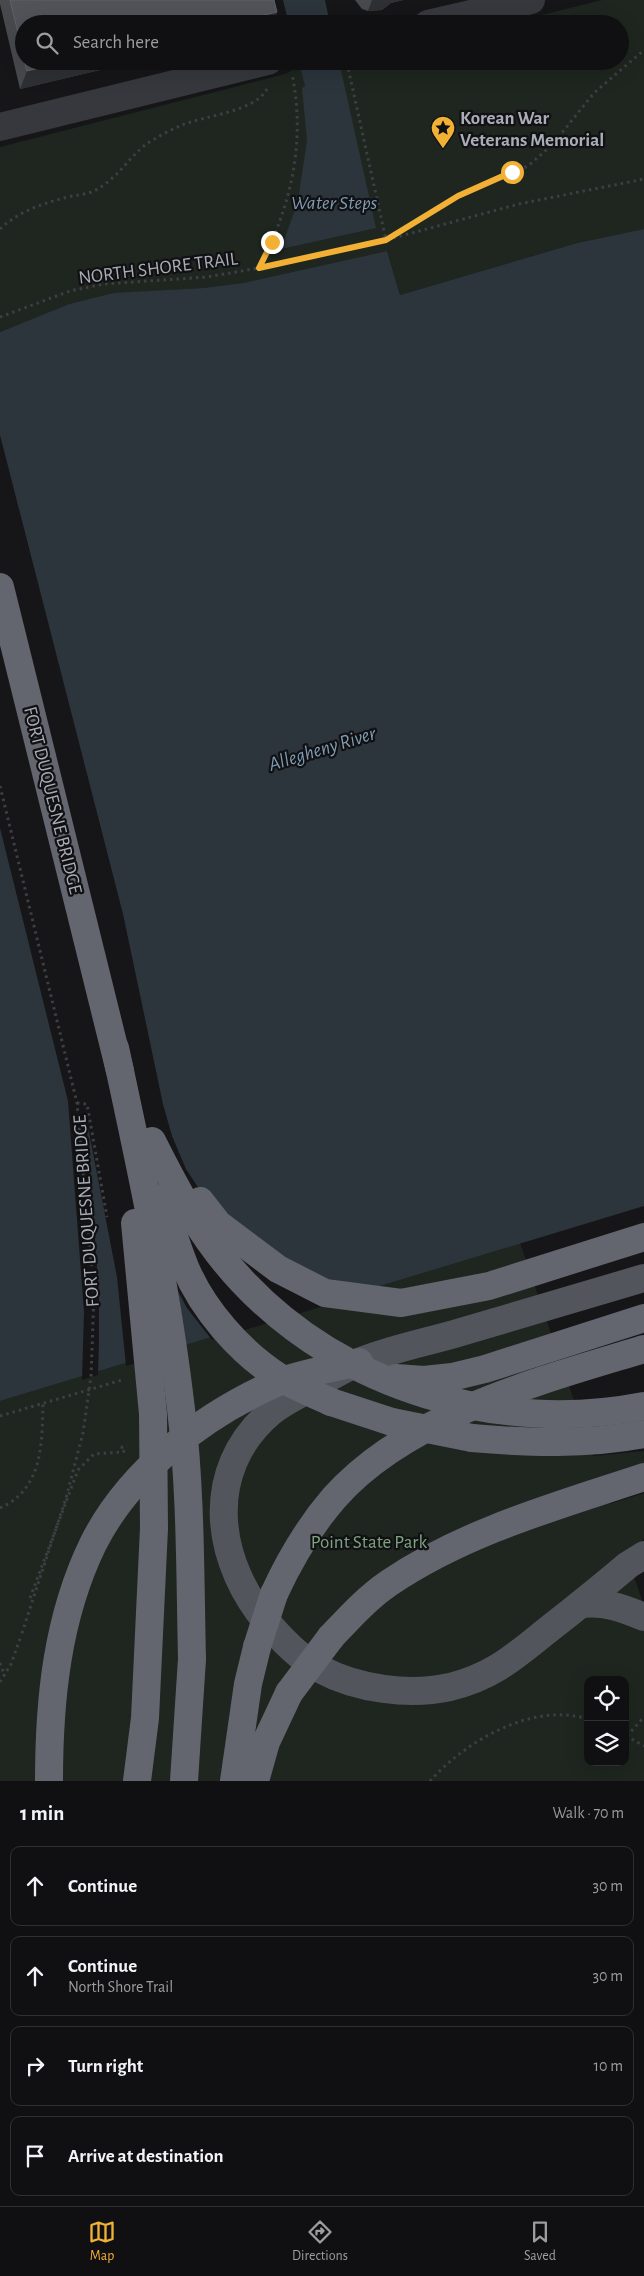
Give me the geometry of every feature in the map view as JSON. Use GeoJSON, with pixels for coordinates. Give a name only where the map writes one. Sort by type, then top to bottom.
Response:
{"type":"FeatureCollection","features":[{"type":"Feature","properties":{"kind":"highway","name":"FORT DUQUESNE BRIDGE"},"geometry":{"type":"LineString","coordinates":[[0,582],[114,1048]]}},
{"type":"Feature","properties":{"kind":"highway","name":"FORT DUQUESNE BRIDGE"},"geometry":{"type":"LineString","coordinates":[[0,587],[114,1048]]}},
{"type":"Feature","properties":{"kind":"highway"},"geometry":{"type":"LineString","coordinates":[[114,1048],[152,1141],[186,1208],[242,1281],[290,1326],[338,1357],[388,1381],[442,1400],[486,1409],[539,1415],[580,1415],[644,1406]]}},
{"type":"Feature","properties":{"kind":"highway"},"geometry":{"type":"LineString","coordinates":[[114,1048],[138,1136],[185,1267],[200,1295],[217,1319],[258,1361],[280,1377],[331,1402],[392,1422],[472,1438],[516,1442],[571,1442],[622,1438],[644,1434]]}},
{"type":"Feature","properties":{"kind":"highway"},"geometry":{"type":"LineString","coordinates":[[114,1048],[139,1261],[153,1414],[154,1528],[145,1718],[137,1781]]}},
{"type":"Feature","properties":{"kind":"highway"},"geometry":{"type":"LineString","coordinates":[[114,1048],[162,1279],[181,1410],[189,1501],[192,1660],[184,1781]]}},
{"type":"Feature","properties":{"kind":"highway"},"geometry":{"type":"LineString","coordinates":[[152,1141],[218,1224],[278,1269],[325,1293],[401,1303],[490,1286],[644,1237]]}},
{"type":"Feature","properties":{"kind":"highway"},"geometry":{"type":"LineString","coordinates":[[161,1198],[201,1256],[222,1281],[272,1326],[297,1343],[359,1370],[396,1378],[424,1380],[452,1377],[485,1369],[644,1318]]}},
{"type":"Feature","properties":{"kind":"highway"},"geometry":{"type":"LineString","coordinates":[[234,1781],[248,1684],[274,1594],[289,1560],[334,1498],[364,1469],[407,1439],[451,1416],[562,1374],[644,1349]]}},
{"type":"Feature","properties":{"kind":"highway"},"geometry":{"type":"LineString","coordinates":[[49,1781],[51,1708],[63,1630],[74,1592],[93,1544],[111,1515],[142,1477],[165,1455],[212,1417],[276,1383],[359,1362]]}},
{"type":"Feature","properties":{"kind":"highway"},"geometry":{"type":"LineString","coordinates":[[255,1781],[266,1742],[289,1693],[330,1637],[355,1611],[388,1584],[454,1546],[520,1518],[644,1477]]}},
{"type":"Feature","properties":{"kind":"main road"},"geometry":{"type":"LineString","coordinates":[[644,1278],[359,1362],[274,1409],[240,1445],[226,1480],[224,1525],[229,1554],[249,1599],[279,1637],[295,1652],[319,1669],[339,1678],[392,1689],[423,1690],[448,1687],[475,1679],[504,1666],[628,1565],[644,1555]]}},
{"type":"Feature","properties":{"kind":"main road"},"geometry":{"type":"LineString","coordinates":[[580,1604],[598,1603],[613,1605],[644,1617]]}},
{"type":"Feature","properties":{"kind":"street"},"geometry":{"type":"LineString","coordinates":[[467,15],[531,0]]}},
{"type":"Feature","properties":{"kind":"street"},"geometry":{"type":"LineString","coordinates":[[0,127],[269,73]]}},
{"type":"Feature","properties":{"kind":"path"},"geometry":{"type":"LineString","coordinates":[[629,63],[644,50]]}},
{"type":"Feature","properties":{"kind":"path"},"geometry":{"type":"LineString","coordinates":[[349,70],[386,240],[458,196],[528,166],[552,145],[594,93],[621,70]]}},
{"type":"Feature","properties":{"kind":"path"},"geometry":{"type":"LineString","coordinates":[[0,229],[7,222],[34,206],[93,191],[119,174],[145,145],[180,126],[213,114],[244,108],[262,98],[269,73]]}},
{"type":"Feature","properties":{"kind":"path"},"geometry":{"type":"LineString","coordinates":[[259,268],[275,235],[294,174],[298,142],[298,112],[292,75]]}},
{"type":"Feature","properties":{"kind":"path","name":"NORTH SHORE TRAIL"},"geometry":{"type":"LineString","coordinates":[[0,317],[70,291],[104,284],[207,277],[259,268],[382,241],[519,204],[644,179]]}},
{"type":"Feature","properties":{"kind":"path","name":"FORT DUQUESNE BRIDGE"},"geometry":{"type":"LineString","coordinates":[[0,786],[77,1103],[94,1294],[91,1376],[83,1433],[66,1498],[21,1636],[5,1676],[0,1682]]}},
{"type":"Feature","properties":{"kind":"path"},"geometry":{"type":"LineString","coordinates":[[0,1416],[43,1404],[42,1446],[39,1465],[19,1494],[0,1508]]}},
{"type":"Feature","properties":{"kind":"path"},"geometry":{"type":"LineString","coordinates":[[30,1598],[78,1470],[94,1454],[122,1452]]}},
{"type":"Feature","properties":{"kind":"path"},"geometry":{"type":"LineString","coordinates":[[0,1663],[5,1676]]}},
{"type":"Feature","properties":{"kind":"path"},"geometry":{"type":"LineString","coordinates":[[430,1781],[463,1752],[499,1730],[528,1718],[558,1714],[572,1714],[584,1718]]}},
{"type":"Feature","properties":{"kind":"path"},"geometry":{"type":"LineString","coordinates":[[629,1733],[644,1717]]}},
{"type":"Feature","properties":{"kind":"path"},"geometry":{"type":"LineString","coordinates":[[629,1738],[644,1746]]}},
{"type":"Feature","properties":{"kind":"green space"},"geometry":{"type":"Polygon","coordinates":[[[602,0],[644,0],[644,229],[577,243],[400,295],[387,251],[243,283],[203,288],[114,294],[69,304],[0,332],[0,147],[285,74],[292,70],[629,70],[629,15],[542,15],[602,0]]]}},
{"type":"Feature","properties":{"kind":"green space","name":"Point State Park"},"geometry":{"type":"Polygon","coordinates":[[[520,1243],[593,1456],[644,1451],[644,1463],[600,1478],[610,1504],[644,1493],[644,1539],[626,1553],[644,1606],[644,1781],[0,1781],[0,1401],[520,1243]]]}},
{"type":"Feature","properties":{"kind":"water"},"geometry":{"type":"Polygon","coordinates":[[[283,0],[325,0],[328,15],[287,15],[283,0]]]}},
{"type":"Feature","properties":{"kind":"water","name":"Water Steps"},"geometry":{"type":"Polygon","coordinates":[[[301,70],[341,70],[376,228],[281,249],[298,201],[307,140],[302,88],[305,86],[301,70]]]}},
{"type":"Feature","properties":{"kind":"water","name":"Allegheny River"},"geometry":{"type":"Polygon","coordinates":[[[644,229],[644,1206],[0,1401],[0,332],[69,304],[114,293],[203,288],[243,283],[387,251],[400,295],[577,243],[644,229]]]}},
{"type":"Feature","properties":{"kind":"pier"},"geometry":{"type":"Polygon","coordinates":[[[0,435],[123,914],[163,1104],[172,1136],[186,1169],[205,1198],[252,1244],[327,1281],[383,1288],[212,1340],[187,1308],[178,1291],[186,1348],[126,1366],[117,1277],[86,1117],[99,1295],[99,1340],[98,1375],[82,1380],[84,1312],[68,1101],[0,828],[0,435]]]}},
{"type":"Feature","properties":{"kind":"building"},"geometry":{"type":"Polygon","coordinates":[[[10,0],[274,0],[277,12],[264,15],[15,15],[15,21],[10,0]]]}},
{"type":"Feature","properties":{"kind":"place","name":"Korean War Veterans Memorial"},"geometry":{"type":"Point","coordinates":[443,149]}},
{"type":"Feature","properties":{"kind":"route"},"geometry":{"type":"LineString","coordinates":[[272,242],[259,268],[386,240],[458,196],[512,172]]}}]}
